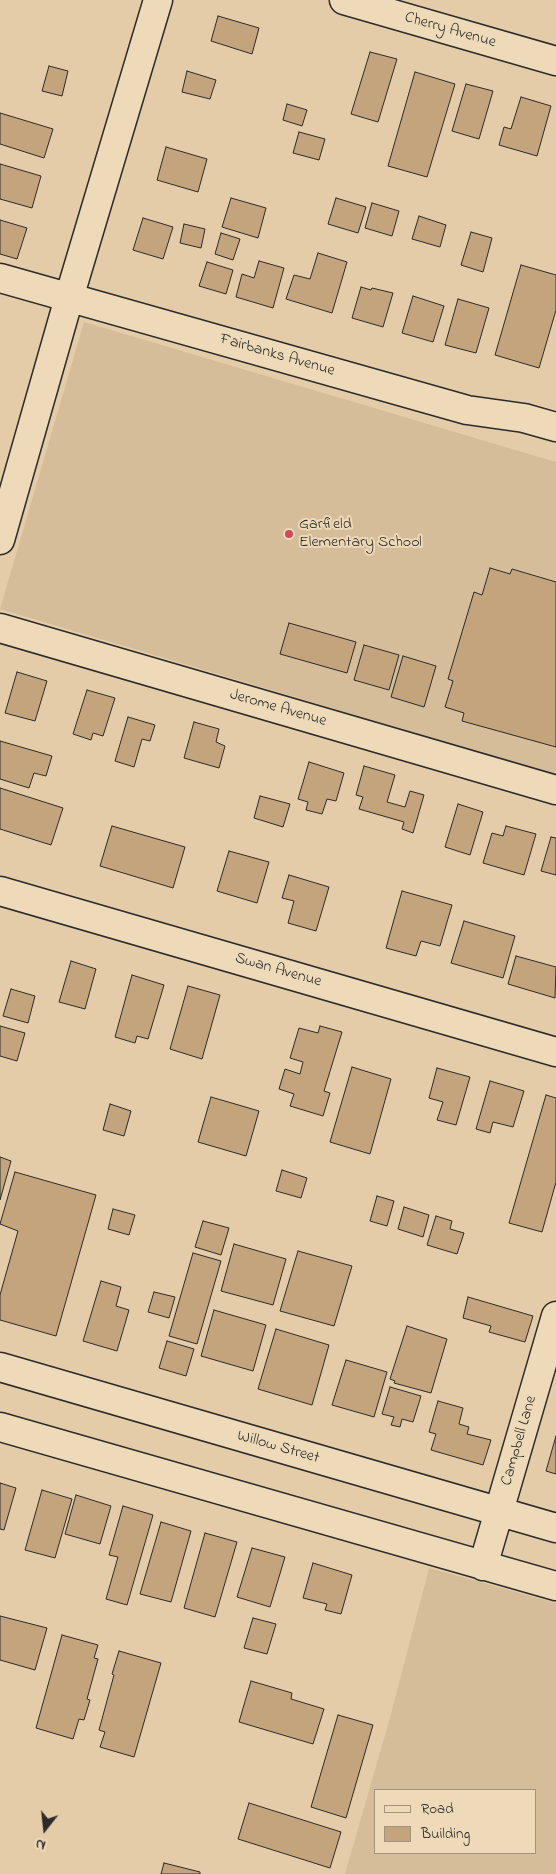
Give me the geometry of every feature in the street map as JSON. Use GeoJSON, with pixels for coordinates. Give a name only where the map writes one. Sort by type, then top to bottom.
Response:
{"type":"FeatureCollection","features":[{"type":"Feature","properties":{"kind":"street"},"geometry":{"type":"LineString","coordinates":[[0,540],[69,298],[158,0]]}},
{"type":"Feature","properties":{"kind":"street","name":"Cherry Avenue"},"geometry":{"type":"LineString","coordinates":[[344,0],[556,61]]}},
{"type":"Feature","properties":{"kind":"street","name":"Fairbanks Avenue"},"geometry":{"type":"LineString","coordinates":[[0,278],[467,410],[524,418],[556,427]]}},
{"type":"Feature","properties":{"kind":"street","name":"Jerome Avenue"},"geometry":{"type":"LineString","coordinates":[[0,628],[556,790]]}},
{"type":"Feature","properties":{"kind":"street","name":"Swan Avenue"},"geometry":{"type":"LineString","coordinates":[[0,891],[556,1052]]}},
{"type":"Feature","properties":{"kind":"street","name":"Campbell Lane"},"geometry":{"type":"LineString","coordinates":[[483,1566],[556,1316]]}},
{"type":"Feature","properties":{"kind":"street","name":"Willow Street"},"geometry":{"type":"LineString","coordinates":[[0,1367],[556,1528]]}},
{"type":"Feature","properties":{"kind":"street"},"geometry":{"type":"LineString","coordinates":[[0,1427],[556,1586]]}},
{"type":"Feature","properties":{"kind":"shaded area","name":"Garfield Elementary School"},"geometry":{"type":"Polygon","coordinates":[[[84,322],[556,462],[556,775],[0,609],[84,322]]]}},
{"type":"Feature","properties":{"kind":"shaded area"},"geometry":{"type":"Polygon","coordinates":[[[429,1568],[556,1603],[556,1874],[345,1874],[391,1714],[429,1568]]]}},
{"type":"Feature","properties":{"kind":"building"},"geometry":{"type":"Polygon","coordinates":[[[218,16],[259,28],[252,54],[211,41],[218,16]]]}},
{"type":"Feature","properties":{"kind":"building"},"geometry":{"type":"Polygon","coordinates":[[[370,52],[397,59],[378,122],[351,114],[370,52]]]}},
{"type":"Feature","properties":{"kind":"building"},"geometry":{"type":"Polygon","coordinates":[[[49,66],[68,71],[62,96],[42,91],[49,66]]]}},
{"type":"Feature","properties":{"kind":"building"},"geometry":{"type":"Polygon","coordinates":[[[187,71],[216,80],[210,99],[182,92],[187,71]]]}},
{"type":"Feature","properties":{"kind":"building"},"geometry":{"type":"Polygon","coordinates":[[[415,72],[455,84],[427,177],[388,166],[415,72]]]}},
{"type":"Feature","properties":{"kind":"building"},"geometry":{"type":"Polygon","coordinates":[[[466,84],[493,91],[479,139],[452,131],[466,84]]]}},
{"type":"Feature","properties":{"kind":"building"},"geometry":{"type":"Polygon","coordinates":[[[521,97],[551,106],[537,156],[499,145],[504,127],[511,129],[521,97]]]}},
{"type":"Feature","properties":{"kind":"building"},"geometry":{"type":"Polygon","coordinates":[[[287,104],[307,110],[302,126],[283,120],[287,104]]]}},
{"type":"Feature","properties":{"kind":"building"},"geometry":{"type":"Polygon","coordinates":[[[0,113],[53,129],[44,158],[0,144],[0,113]]]}},
{"type":"Feature","properties":{"kind":"building"},"geometry":{"type":"Polygon","coordinates":[[[299,132],[325,139],[319,160],[293,153],[299,132]]]}},
{"type":"Feature","properties":{"kind":"building"},"geometry":{"type":"Polygon","coordinates":[[[166,147],[207,159],[198,192],[157,180],[166,147]]]}},
{"type":"Feature","properties":{"kind":"building"},"geometry":{"type":"Polygon","coordinates":[[[0,164],[41,176],[32,208],[0,199],[0,164]]]}},
{"type":"Feature","properties":{"kind":"building"},"geometry":{"type":"Polygon","coordinates":[[[231,198],[266,208],[258,238],[222,227],[231,198]]]}},
{"type":"Feature","properties":{"kind":"building"},"geometry":{"type":"Polygon","coordinates":[[[336,198],[366,207],[358,233],[328,224],[336,198]]]}},
{"type":"Feature","properties":{"kind":"building"},"geometry":{"type":"Polygon","coordinates":[[[372,203],[399,211],[392,236],[365,228],[372,203]]]}},
{"type":"Feature","properties":{"kind":"building"},"geometry":{"type":"Polygon","coordinates":[[[419,216],[446,225],[440,247],[412,239],[419,216]]]}},
{"type":"Feature","properties":{"kind":"building"},"geometry":{"type":"Polygon","coordinates":[[[143,218],[173,227],[163,259],[133,250],[143,218]]]}},
{"type":"Feature","properties":{"kind":"building"},"geometry":{"type":"Polygon","coordinates":[[[0,220],[27,228],[17,259],[0,254],[0,220]]]}},
{"type":"Feature","properties":{"kind":"building"},"geometry":{"type":"Polygon","coordinates":[[[184,224],[205,229],[201,248],[180,243],[184,224]]]}},
{"type":"Feature","properties":{"kind":"building"},"geometry":{"type":"Polygon","coordinates":[[[471,232],[492,238],[483,272],[461,265],[471,232]]]}},
{"type":"Feature","properties":{"kind":"building"},"geometry":{"type":"Polygon","coordinates":[[[221,233],[240,239],[233,260],[215,254],[221,233]]]}},
{"type":"Feature","properties":{"kind":"building"},"geometry":{"type":"Polygon","coordinates":[[[318,253],[347,262],[332,313],[286,299],[294,275],[310,279],[318,253]]]}},
{"type":"Feature","properties":{"kind":"building"},"geometry":{"type":"Polygon","coordinates":[[[259,261],[284,268],[273,308],[236,297],[242,274],[254,278],[259,261]]]}},
{"type":"Feature","properties":{"kind":"building"},"geometry":{"type":"Polygon","coordinates":[[[207,262],[233,270],[226,294],[199,286],[207,262]]]}},
{"type":"Feature","properties":{"kind":"building"},"geometry":{"type":"Polygon","coordinates":[[[521,265],[556,275],[556,310],[539,368],[495,355],[521,265]]]}},
{"type":"Feature","properties":{"kind":"building"},"geometry":{"type":"Polygon","coordinates":[[[361,287],[393,293],[383,327],[352,318],[361,287]]]}},
{"type":"Feature","properties":{"kind":"building"},"geometry":{"type":"Polygon","coordinates":[[[413,296],[444,306],[433,342],[402,333],[413,296]]]}},
{"type":"Feature","properties":{"kind":"building"},"geometry":{"type":"Polygon","coordinates":[[[458,299],[489,308],[476,353],[445,345],[458,299]]]}},
{"type":"Feature","properties":{"kind":"building"},"geometry":{"type":"Polygon","coordinates":[[[490,568],[510,574],[512,569],[556,582],[556,747],[462,721],[464,713],[445,707],[453,681],[448,679],[474,592],[482,595],[490,568]]]}},
{"type":"Feature","properties":{"kind":"building"},"geometry":{"type":"Polygon","coordinates":[[[289,623],[356,642],[347,673],[280,654],[289,623]]]}},
{"type":"Feature","properties":{"kind":"building"},"geometry":{"type":"Polygon","coordinates":[[[364,645],[399,655],[389,690],[354,680],[364,645]]]}},
{"type":"Feature","properties":{"kind":"building"},"geometry":{"type":"Polygon","coordinates":[[[403,656],[436,666],[424,707],[391,697],[403,656]]]}},
{"type":"Feature","properties":{"kind":"building"},"geometry":{"type":"Polygon","coordinates":[[[17,672],[47,681],[35,721],[5,713],[17,672]]]}},
{"type":"Feature","properties":{"kind":"building"},"geometry":{"type":"Polygon","coordinates":[[[87,690],[115,698],[103,736],[93,733],[91,740],[73,734],[87,690]]]}},
{"type":"Feature","properties":{"kind":"building"},"geometry":{"type":"Polygon","coordinates":[[[128,717],[155,725],[150,741],[142,739],[134,767],[115,761],[128,717]]]}},
{"type":"Feature","properties":{"kind":"building"},"geometry":{"type":"Polygon","coordinates":[[[194,722],[219,729],[216,742],[225,746],[219,768],[184,758],[194,722]]]}},
{"type":"Feature","properties":{"kind":"building"},"geometry":{"type":"Polygon","coordinates":[[[0,741],[52,756],[46,776],[34,773],[29,788],[0,779],[0,741]]]}},
{"type":"Feature","properties":{"kind":"building"},"geometry":{"type":"Polygon","coordinates":[[[309,762],[344,773],[336,801],[327,799],[322,814],[306,810],[308,802],[298,799],[309,762]]]}},
{"type":"Feature","properties":{"kind":"building"},"geometry":{"type":"Polygon","coordinates":[[[364,766],[395,775],[387,802],[405,807],[410,791],[424,795],[413,833],[402,829],[404,822],[359,809],[363,797],[356,795],[364,766]]]}},
{"type":"Feature","properties":{"kind":"building"},"geometry":{"type":"Polygon","coordinates":[[[0,788],[63,808],[51,845],[0,829],[0,788]]]}},
{"type":"Feature","properties":{"kind":"building"},"geometry":{"type":"Polygon","coordinates":[[[260,796],[290,804],[283,827],[254,818],[260,796]]]}},
{"type":"Feature","properties":{"kind":"building"},"geometry":{"type":"Polygon","coordinates":[[[458,804],[483,812],[470,855],[445,847],[458,804]]]}},
{"type":"Feature","properties":{"kind":"building"},"geometry":{"type":"Polygon","coordinates":[[[112,826],[185,847],[173,888],[100,866],[112,826]]]}},
{"type":"Feature","properties":{"kind":"building"},"geometry":{"type":"Polygon","coordinates":[[[506,826],[536,834],[524,875],[483,863],[492,833],[503,836],[506,826]]]}},
{"type":"Feature","properties":{"kind":"building"},"geometry":{"type":"Polygon","coordinates":[[[551,837],[556,838],[556,875],[541,871],[551,837]]]}},
{"type":"Feature","properties":{"kind":"building"},"geometry":{"type":"Polygon","coordinates":[[[229,851],[269,862],[257,903],[217,891],[229,851]]]}},
{"type":"Feature","properties":{"kind":"building"},"geometry":{"type":"Polygon","coordinates":[[[289,875],[329,887],[316,931],[288,923],[294,901],[282,898],[289,875]]]}},
{"type":"Feature","properties":{"kind":"building"},"geometry":{"type":"Polygon","coordinates":[[[402,891],[452,905],[440,946],[421,941],[416,956],[386,948],[402,891]]]}},
{"type":"Feature","properties":{"kind":"building"},"geometry":{"type":"Polygon","coordinates":[[[464,921],[515,936],[503,978],[451,963],[464,921]]]}},
{"type":"Feature","properties":{"kind":"building"},"geometry":{"type":"Polygon","coordinates":[[[516,956],[556,967],[555,998],[508,984],[516,956]]]}},
{"type":"Feature","properties":{"kind":"building"},"geometry":{"type":"Polygon","coordinates":[[[71,961],[96,969],[85,1009],[59,1002],[71,961]]]}},
{"type":"Feature","properties":{"kind":"building"},"geometry":{"type":"Polygon","coordinates":[[[132,975],[164,985],[148,1039],[137,1036],[135,1043],[115,1037],[132,975]]]}},
{"type":"Feature","properties":{"kind":"building"},"geometry":{"type":"Polygon","coordinates":[[[188,986],[220,995],[202,1059],[170,1049],[188,986]]]}},
{"type":"Feature","properties":{"kind":"building"},"geometry":{"type":"Polygon","coordinates":[[[11,989],[35,996],[28,1023],[3,1016],[11,989]]]}},
{"type":"Feature","properties":{"kind":"building"},"geometry":{"type":"Polygon","coordinates":[[[0,1026],[25,1033],[17,1061],[0,1056],[0,1026]]]}},
{"type":"Feature","properties":{"kind":"building"},"geometry":{"type":"Polygon","coordinates":[[[320,1026],[342,1032],[324,1091],[330,1093],[323,1116],[290,1106],[294,1094],[279,1089],[285,1069],[300,1074],[303,1062],[290,1058],[299,1028],[318,1033],[320,1026]]]}},
{"type":"Feature","properties":{"kind":"building"},"geometry":{"type":"Polygon","coordinates":[[[352,1067],[391,1079],[370,1154],[330,1142],[352,1067]]]}},
{"type":"Feature","properties":{"kind":"building"},"geometry":{"type":"Polygon","coordinates":[[[437,1068],[470,1077],[456,1125],[437,1120],[443,1102],[429,1098],[437,1068]]]}},
{"type":"Feature","properties":{"kind":"building"},"geometry":{"type":"Polygon","coordinates":[[[490,1081],[524,1091],[513,1127],[493,1122],[490,1133],[476,1129],[490,1081]]]}},
{"type":"Feature","properties":{"kind":"building"},"geometry":{"type":"Polygon","coordinates":[[[546,1095],[556,1098],[556,1182],[542,1232],[509,1223],[546,1095]]]}},
{"type":"Feature","properties":{"kind":"building"},"geometry":{"type":"Polygon","coordinates":[[[211,1097],[259,1111],[246,1156],[198,1142],[211,1097]]]}},
{"type":"Feature","properties":{"kind":"building"},"geometry":{"type":"Polygon","coordinates":[[[110,1104],[131,1111],[124,1136],[103,1130],[110,1104]]]}},
{"type":"Feature","properties":{"kind":"building"},"geometry":{"type":"Polygon","coordinates":[[[0,1157],[11,1161],[0,1200],[0,1157]]]}},
{"type":"Feature","properties":{"kind":"building"},"geometry":{"type":"Polygon","coordinates":[[[282,1170],[307,1178],[301,1198],[276,1191],[282,1170]]]}},
{"type":"Feature","properties":{"kind":"building"},"geometry":{"type":"Polygon","coordinates":[[[15,1172],[96,1195],[56,1336],[0,1320],[0,1295],[18,1231],[0,1224],[15,1172]]]}},
{"type":"Feature","properties":{"kind":"building"},"geometry":{"type":"Polygon","coordinates":[[[377,1196],[394,1201],[387,1226],[370,1221],[377,1196]]]}},
{"type":"Feature","properties":{"kind":"building"},"geometry":{"type":"Polygon","coordinates":[[[404,1207],[429,1215],[423,1237],[398,1229],[404,1207]]]}},
{"type":"Feature","properties":{"kind":"building"},"geometry":{"type":"Polygon","coordinates":[[[113,1209],[135,1215],[129,1235],[108,1229],[113,1209]]]}},
{"type":"Feature","properties":{"kind":"building"},"geometry":{"type":"Polygon","coordinates":[[[436,1216],[452,1221],[450,1229],[464,1233],[457,1254],[427,1245],[436,1216]]]}},
{"type":"Feature","properties":{"kind":"building"},"geometry":{"type":"Polygon","coordinates":[[[203,1221],[229,1228],[221,1255],[195,1247],[203,1221]]]}},
{"type":"Feature","properties":{"kind":"building"},"geometry":{"type":"Polygon","coordinates":[[[234,1244],[286,1259],[273,1305],[221,1291],[234,1244]]]}},
{"type":"Feature","properties":{"kind":"building"},"geometry":{"type":"Polygon","coordinates":[[[298,1251],[352,1266],[334,1326],[280,1311],[298,1251]]]}},
{"type":"Feature","properties":{"kind":"building"},"geometry":{"type":"Polygon","coordinates":[[[193,1253],[221,1261],[197,1344],[169,1336],[193,1253]]]}},
{"type":"Feature","properties":{"kind":"building"},"geometry":{"type":"Polygon","coordinates":[[[101,1281],[121,1287],[116,1306],[129,1310],[117,1351],[83,1341],[101,1281]]]}},
{"type":"Feature","properties":{"kind":"building"},"geometry":{"type":"Polygon","coordinates":[[[154,1292],[175,1297],[169,1318],[148,1312],[154,1292]]]}},
{"type":"Feature","properties":{"kind":"building"},"geometry":{"type":"Polygon","coordinates":[[[468,1297],[533,1316],[525,1342],[489,1332],[491,1326],[463,1318],[468,1297]]]}},
{"type":"Feature","properties":{"kind":"building"},"geometry":{"type":"Polygon","coordinates":[[[214,1310],[266,1325],[253,1371],[201,1356],[214,1310]]]}},
{"type":"Feature","properties":{"kind":"building"},"geometry":{"type":"Polygon","coordinates":[[[407,1326],[447,1339],[431,1393],[394,1383],[395,1381],[390,1379],[407,1326]]]}},
{"type":"Feature","properties":{"kind":"building"},"geometry":{"type":"Polygon","coordinates":[[[276,1329],[329,1345],[312,1405],[258,1389],[276,1329]]]}},
{"type":"Feature","properties":{"kind":"building"},"geometry":{"type":"Polygon","coordinates":[[[167,1341],[194,1349],[186,1376],[159,1368],[167,1341]]]}},
{"type":"Feature","properties":{"kind":"building"},"geometry":{"type":"Polygon","coordinates":[[[346,1360],[387,1372],[374,1417],[332,1405],[346,1360]]]}},
{"type":"Feature","properties":{"kind":"building"},"geometry":{"type":"Polygon","coordinates":[[[390,1387],[421,1396],[413,1422],[402,1419],[400,1427],[391,1425],[394,1417],[382,1414],[390,1387]]]}},
{"type":"Feature","properties":{"kind":"building"},"geometry":{"type":"Polygon","coordinates":[[[438,1401],[463,1408],[459,1424],[469,1427],[467,1434],[491,1440],[483,1465],[431,1450],[436,1434],[429,1432],[438,1401]]]}},
{"type":"Feature","properties":{"kind":"building"},"geometry":{"type":"Polygon","coordinates":[[[556,1436],[556,1474],[546,1471],[556,1436]]]}},
{"type":"Feature","properties":{"kind":"building"},"geometry":{"type":"Polygon","coordinates":[[[0,1483],[16,1488],[4,1530],[0,1529],[0,1483]]]}},
{"type":"Feature","properties":{"kind":"building"},"geometry":{"type":"Polygon","coordinates":[[[42,1490],[72,1499],[55,1558],[25,1550],[42,1490]]]}},
{"type":"Feature","properties":{"kind":"building"},"geometry":{"type":"Polygon","coordinates":[[[76,1495],[111,1506],[100,1544],[65,1534],[76,1495]]]}},
{"type":"Feature","properties":{"kind":"building"},"geometry":{"type":"Polygon","coordinates":[[[123,1506],[153,1515],[127,1605],[106,1599],[118,1557],[109,1555],[123,1506]]]}},
{"type":"Feature","properties":{"kind":"building"},"geometry":{"type":"Polygon","coordinates":[[[161,1522],[191,1531],[171,1602],[140,1594],[161,1522]]]}},
{"type":"Feature","properties":{"kind":"building"},"geometry":{"type":"Polygon","coordinates":[[[205,1533],[237,1542],[215,1617],[184,1608],[205,1533]]]}},
{"type":"Feature","properties":{"kind":"building"},"geometry":{"type":"Polygon","coordinates":[[[252,1548],[285,1557],[270,1607],[237,1597],[252,1548]]]}},
{"type":"Feature","properties":{"kind":"building"},"geometry":{"type":"Polygon","coordinates":[[[313,1563],[352,1575],[341,1614],[325,1610],[327,1604],[303,1598],[313,1563]]]}},
{"type":"Feature","properties":{"kind":"building"},"geometry":{"type":"Polygon","coordinates":[[[0,1616],[47,1628],[35,1670],[0,1660],[0,1616]]]}},
{"type":"Feature","properties":{"kind":"building"},"geometry":{"type":"Polygon","coordinates":[[[253,1618],[276,1624],[267,1654],[244,1648],[253,1618]]]}},
{"type":"Feature","properties":{"kind":"building"},"geometry":{"type":"Polygon","coordinates":[[[62,1635],[98,1645],[94,1658],[98,1659],[87,1699],[90,1700],[84,1720],[79,1719],[73,1739],[36,1728],[62,1635]]]}},
{"type":"Feature","properties":{"kind":"building"},"geometry":{"type":"Polygon","coordinates":[[[119,1651],[161,1663],[134,1757],[100,1747],[105,1732],[99,1730],[119,1651]]]}},
{"type":"Feature","properties":{"kind":"building"},"geometry":{"type":"Polygon","coordinates":[[[251,1681],[292,1693],[291,1699],[324,1709],[313,1744],[239,1722],[251,1681]]]}},
{"type":"Feature","properties":{"kind":"building"},"geometry":{"type":"Polygon","coordinates":[[[338,1715],[373,1725],[346,1818],[311,1807],[338,1715]]]}},
{"type":"Feature","properties":{"kind":"building"},"geometry":{"type":"Polygon","coordinates":[[[249,1803],[341,1832],[330,1868],[238,1839],[249,1803]]]}},
{"type":"Feature","properties":{"kind":"building"},"geometry":{"type":"Polygon","coordinates":[[[164,1863],[200,1872],[200,1874],[161,1874],[164,1863]]]}},
{"type":"Feature","properties":{"kind":"place","name":"Garfield Elementary School"},"geometry":{"type":"Point","coordinates":[289,534]}}]}
